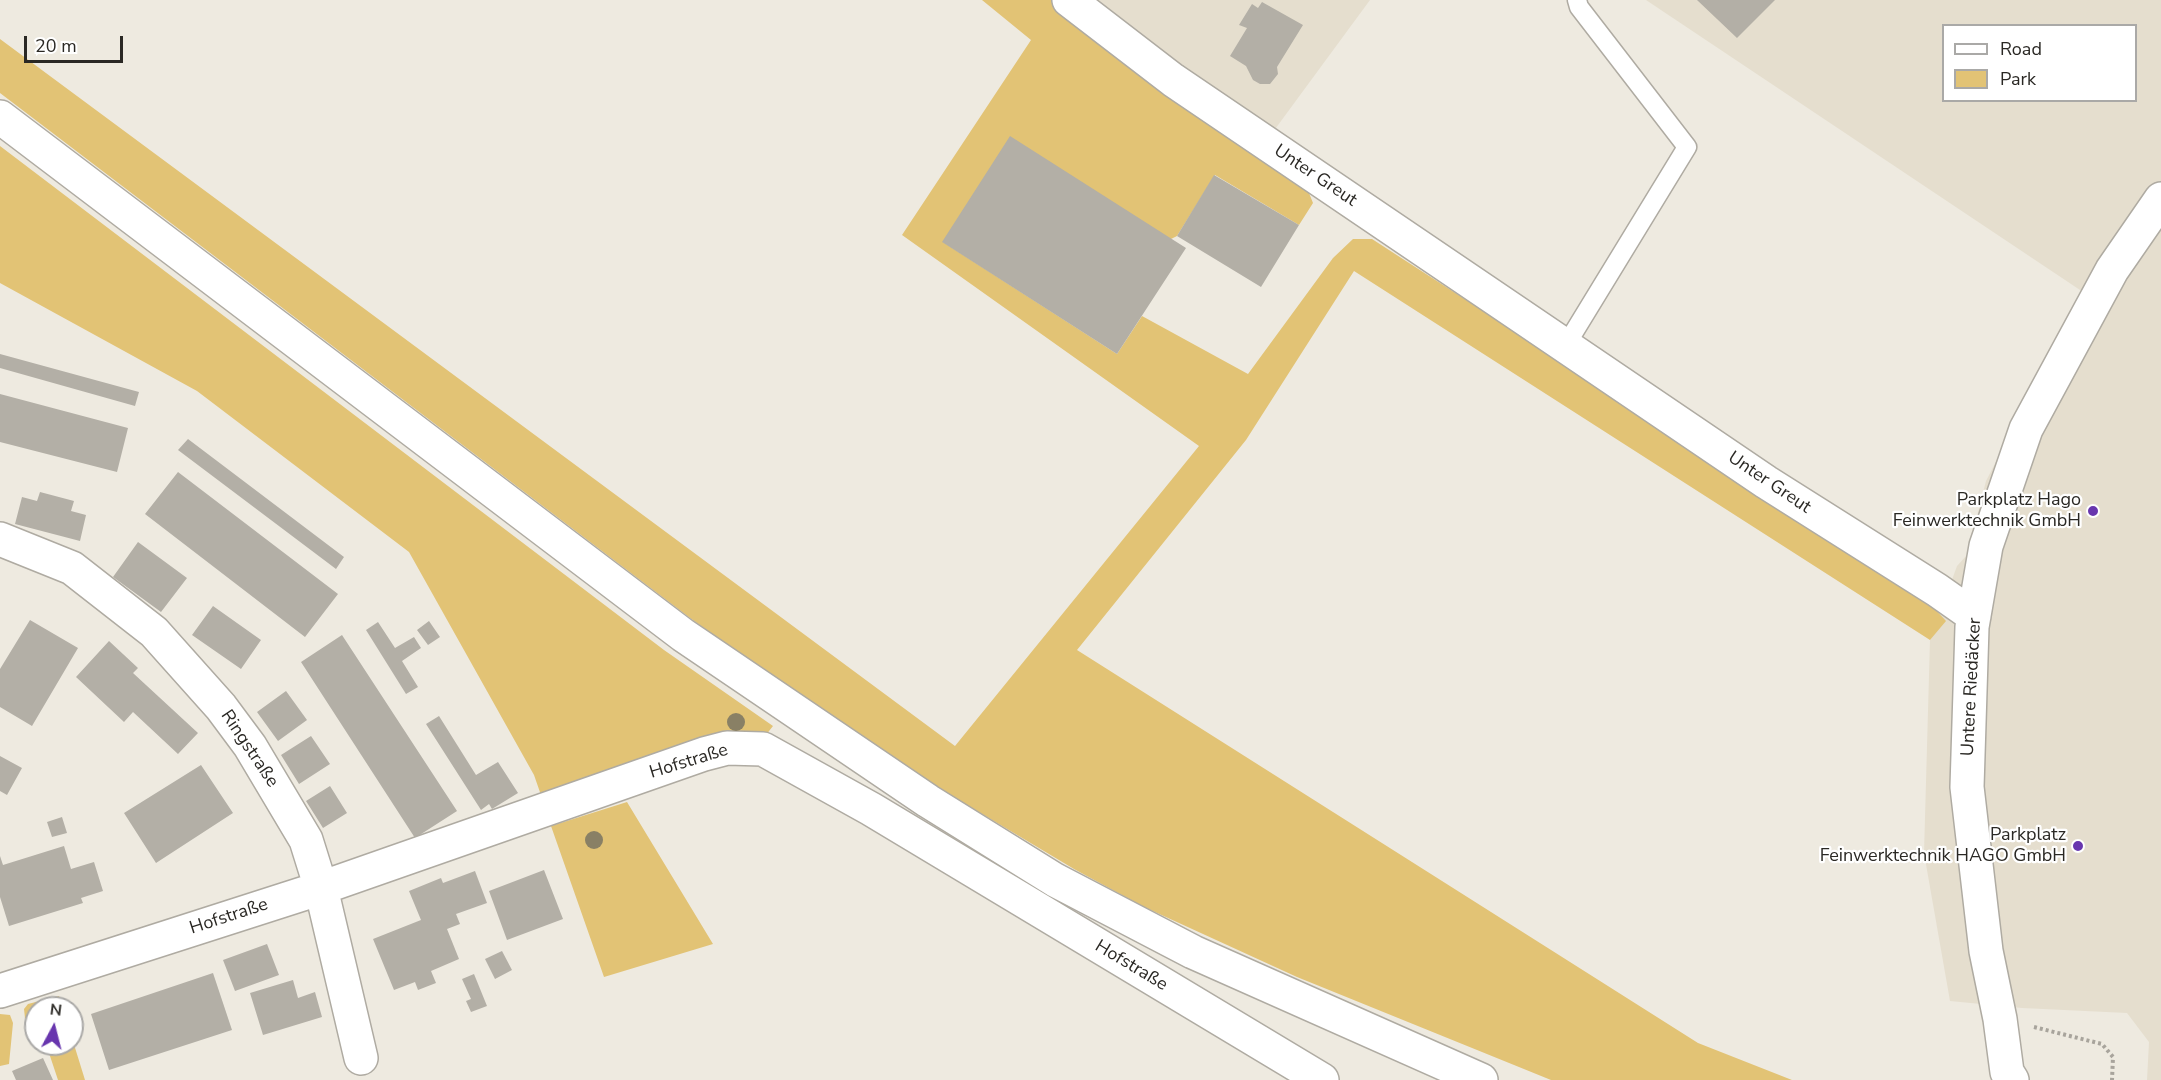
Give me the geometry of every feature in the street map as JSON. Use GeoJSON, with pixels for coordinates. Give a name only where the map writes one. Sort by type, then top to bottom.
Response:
{"type":"FeatureCollection","features":[{"type":"Feature","properties":{"kind":"street","name":"Unter Greut"},"geometry":{"type":"LineString","coordinates":[[1069,0],[1173,80],[1766,482],[1937,590],[1974,616]]}},
{"type":"Feature","properties":{"kind":"street"},"geometry":{"type":"LineString","coordinates":[[0,117],[683,635],[928,801],[1055,880],[1192,952],[1481,1080]]}},
{"type":"Feature","properties":{"kind":"street","name":"Untere Riedäcker"},"geometry":{"type":"LineString","coordinates":[[2008,1077],[2000,1019],[1986,951],[1967,787],[1972,627],[1986,546],[2026,429],[2112,270],[2161,199]]}},
{"type":"Feature","properties":{"kind":"street","name":"Ringstraße"},"geometry":{"type":"LineString","coordinates":[[0,539],[72,568],[154,632],[221,707],[250,747],[306,840],[321,888],[361,1058]]}},
{"type":"Feature","properties":{"kind":"street","name":"Hofstraße"},"geometry":{"type":"LineString","coordinates":[[0,992],[321,888],[704,754],[727,748],[764,749],[881,816],[1322,1080]]}},
{"type":"Feature","properties":{"kind":"lane"},"geometry":{"type":"LineString","coordinates":[[1566,345],[1686,147],[1576,0]]}},
{"type":"Feature","properties":{"kind":"path"},"geometry":{"type":"LineString","coordinates":[[2000,1019],[2102,1044],[2113,1057],[2112,1080]]}},
{"type":"Feature","properties":{"kind":"shaded area"},"geometry":{"type":"Polygon","coordinates":[[[1083,0],[1370,0],[1270,136],[1083,0]]]}},
{"type":"Feature","properties":{"kind":"shaded area"},"geometry":{"type":"Polygon","coordinates":[[[1646,0],[2161,0],[2161,1080],[2147,1080],[2149,1042],[2127,1013],[2022,1008],[1950,1001],[1924,853],[1930,640],[1957,566],[1967,555],[1986,481],[2083,292],[1646,0]]]}},
{"type":"Feature","properties":{"kind":"green space"},"geometry":{"type":"Polygon","coordinates":[[[982,0],[1054,0],[1307,188],[1313,203],[1299,225],[1215,175],[1177,236],[1171,239],[943,242],[1117,354],[1142,316],[1248,374],[1333,258],[1353,239],[1372,239],[1922,595],[1946,621],[1930,640],[1354,271],[1246,440],[1077,650],[1698,1043],[1792,1080],[1551,1080],[1297,977],[1144,907],[1074,869],[927,781],[815,708],[690,618],[0,93],[0,39],[955,746],[1199,446],[902,235],[1031,40],[982,0]]]}},
{"type":"Feature","properties":{"kind":"green space"},"geometry":{"type":"Polygon","coordinates":[[[0,146],[664,650],[773,726],[762,740],[542,798],[534,775],[409,552],[197,391],[0,283],[0,146]]]}},
{"type":"Feature","properties":{"kind":"green space"},"geometry":{"type":"Polygon","coordinates":[[[627,802],[713,944],[604,977],[551,826],[627,802]]]}},
{"type":"Feature","properties":{"kind":"green space"},"geometry":{"type":"Polygon","coordinates":[[[0,1014],[10,1015],[13,1023],[9,1064],[0,1066],[0,1014]]]}},
{"type":"Feature","properties":{"kind":"green space"},"geometry":{"type":"Polygon","coordinates":[[[50,1056],[78,1056],[85,1080],[58,1080],[50,1056]]]}},
{"type":"Feature","properties":{"kind":"building"},"geometry":{"type":"Polygon","coordinates":[[[1697,0],[1775,0],[1737,38],[1697,0]]]}},
{"type":"Feature","properties":{"kind":"building"},"geometry":{"type":"Polygon","coordinates":[[[1262,2],[1303,25],[1277,67],[1278,74],[1270,84],[1260,84],[1253,80],[1246,66],[1230,56],[1247,28],[1239,25],[1252,4],[1258,8],[1262,2]]]}},
{"type":"Feature","properties":{"kind":"building"},"geometry":{"type":"Polygon","coordinates":[[[1010,136],[1186,248],[1117,354],[942,242],[1010,136]]]}},
{"type":"Feature","properties":{"kind":"building"},"geometry":{"type":"Polygon","coordinates":[[[1214,175],[1299,225],[1261,287],[1177,236],[1214,175]]]}},
{"type":"Feature","properties":{"kind":"building"},"geometry":{"type":"Polygon","coordinates":[[[0,354],[139,392],[135,406],[0,368],[0,354]]]}},
{"type":"Feature","properties":{"kind":"building"},"geometry":{"type":"Polygon","coordinates":[[[0,394],[128,428],[117,472],[0,442],[0,394]]]}},
{"type":"Feature","properties":{"kind":"building"},"geometry":{"type":"Polygon","coordinates":[[[188,439],[344,557],[336,569],[178,450],[188,439]]]}},
{"type":"Feature","properties":{"kind":"building"},"geometry":{"type":"Polygon","coordinates":[[[178,472],[338,594],[305,637],[145,514],[178,472]]]}},
{"type":"Feature","properties":{"kind":"building"},"geometry":{"type":"Polygon","coordinates":[[[40,492],[74,501],[71,511],[86,515],[80,541],[15,524],[22,497],[37,501],[40,492]]]}},
{"type":"Feature","properties":{"kind":"building"},"geometry":{"type":"Polygon","coordinates":[[[138,542],[187,578],[161,612],[113,577],[138,542]]]}},
{"type":"Feature","properties":{"kind":"building"},"geometry":{"type":"Polygon","coordinates":[[[213,606],[261,640],[241,669],[192,635],[213,606]]]}},
{"type":"Feature","properties":{"kind":"building"},"geometry":{"type":"Polygon","coordinates":[[[30,620],[78,648],[32,726],[0,707],[0,669],[30,620]]]}},
{"type":"Feature","properties":{"kind":"building"},"geometry":{"type":"Polygon","coordinates":[[[429,621],[440,637],[428,645],[417,630],[429,621]]]}},
{"type":"Feature","properties":{"kind":"building"},"geometry":{"type":"Polygon","coordinates":[[[378,622],[395,648],[414,637],[421,648],[402,661],[418,687],[406,694],[366,630],[378,622]]]}},
{"type":"Feature","properties":{"kind":"building"},"geometry":{"type":"Polygon","coordinates":[[[342,635],[457,811],[415,838],[301,662],[342,635]]]}},
{"type":"Feature","properties":{"kind":"building"},"geometry":{"type":"Polygon","coordinates":[[[109,641],[138,668],[133,673],[198,733],[178,754],[133,712],[124,722],[76,677],[109,641]]]}},
{"type":"Feature","properties":{"kind":"building"},"geometry":{"type":"Polygon","coordinates":[[[286,691],[307,720],[278,741],[257,712],[286,691]]]}},
{"type":"Feature","properties":{"kind":"building"},"geometry":{"type":"Polygon","coordinates":[[[439,716],[476,775],[498,762],[518,793],[492,809],[489,804],[481,810],[426,724],[439,716]]]}},
{"type":"Feature","properties":{"kind":"building"},"geometry":{"type":"Polygon","coordinates":[[[311,736],[330,764],[299,784],[281,755],[311,736]]]}},
{"type":"Feature","properties":{"kind":"building"},"geometry":{"type":"Polygon","coordinates":[[[0,756],[22,768],[7,795],[0,791],[0,756]]]}},
{"type":"Feature","properties":{"kind":"building"},"geometry":{"type":"Polygon","coordinates":[[[201,765],[233,813],[156,863],[124,813],[201,765]]]}},
{"type":"Feature","properties":{"kind":"building"},"geometry":{"type":"Polygon","coordinates":[[[330,786],[347,813],[323,828],[306,801],[330,786]]]}},
{"type":"Feature","properties":{"kind":"building"},"geometry":{"type":"Polygon","coordinates":[[[62,817],[67,833],[52,837],[47,822],[62,817]]]}},
{"type":"Feature","properties":{"kind":"building"},"geometry":{"type":"Polygon","coordinates":[[[64,846],[71,869],[94,862],[103,891],[81,898],[83,903],[9,926],[0,897],[0,856],[3,865],[64,846]]]}},
{"type":"Feature","properties":{"kind":"building"},"geometry":{"type":"Polygon","coordinates":[[[544,870],[563,919],[507,940],[489,891],[544,870]]]}},
{"type":"Feature","properties":{"kind":"building"},"geometry":{"type":"Polygon","coordinates":[[[475,871],[487,903],[456,914],[460,924],[447,929],[459,959],[431,971],[436,983],[418,990],[415,982],[394,990],[373,939],[421,920],[409,891],[441,878],[443,883],[475,871]]]}},
{"type":"Feature","properties":{"kind":"building"},"geometry":{"type":"Polygon","coordinates":[[[267,944],[279,975],[235,991],[223,960],[267,944]]]}},
{"type":"Feature","properties":{"kind":"building"},"geometry":{"type":"Polygon","coordinates":[[[502,951],[512,970],[495,979],[485,959],[502,951]]]}},
{"type":"Feature","properties":{"kind":"building"},"geometry":{"type":"Polygon","coordinates":[[[213,973],[232,1030],[109,1070],[91,1014],[213,973]]]}},
{"type":"Feature","properties":{"kind":"building"},"geometry":{"type":"Polygon","coordinates":[[[474,974],[487,1006],[471,1012],[466,1001],[471,999],[462,979],[474,974]]]}},
{"type":"Feature","properties":{"kind":"building"},"geometry":{"type":"Polygon","coordinates":[[[293,980],[298,998],[315,992],[322,1017],[263,1035],[250,993],[293,980]]]}},
{"type":"Feature","properties":{"kind":"building"},"geometry":{"type":"Polygon","coordinates":[[[43,1058],[53,1080],[16,1080],[12,1071],[43,1058]]]}},
{"type":"Feature","properties":{"kind":"place","name":"Parkplatz Hago Feinwerktechnik GmbH"},"geometry":{"type":"Point","coordinates":[2093,511]}},
{"type":"Feature","properties":{"kind":"place","name":"Parkplatz Feinwerktechnik HAGO GmbH"},"geometry":{"type":"Point","coordinates":[2078,846]}}]}
